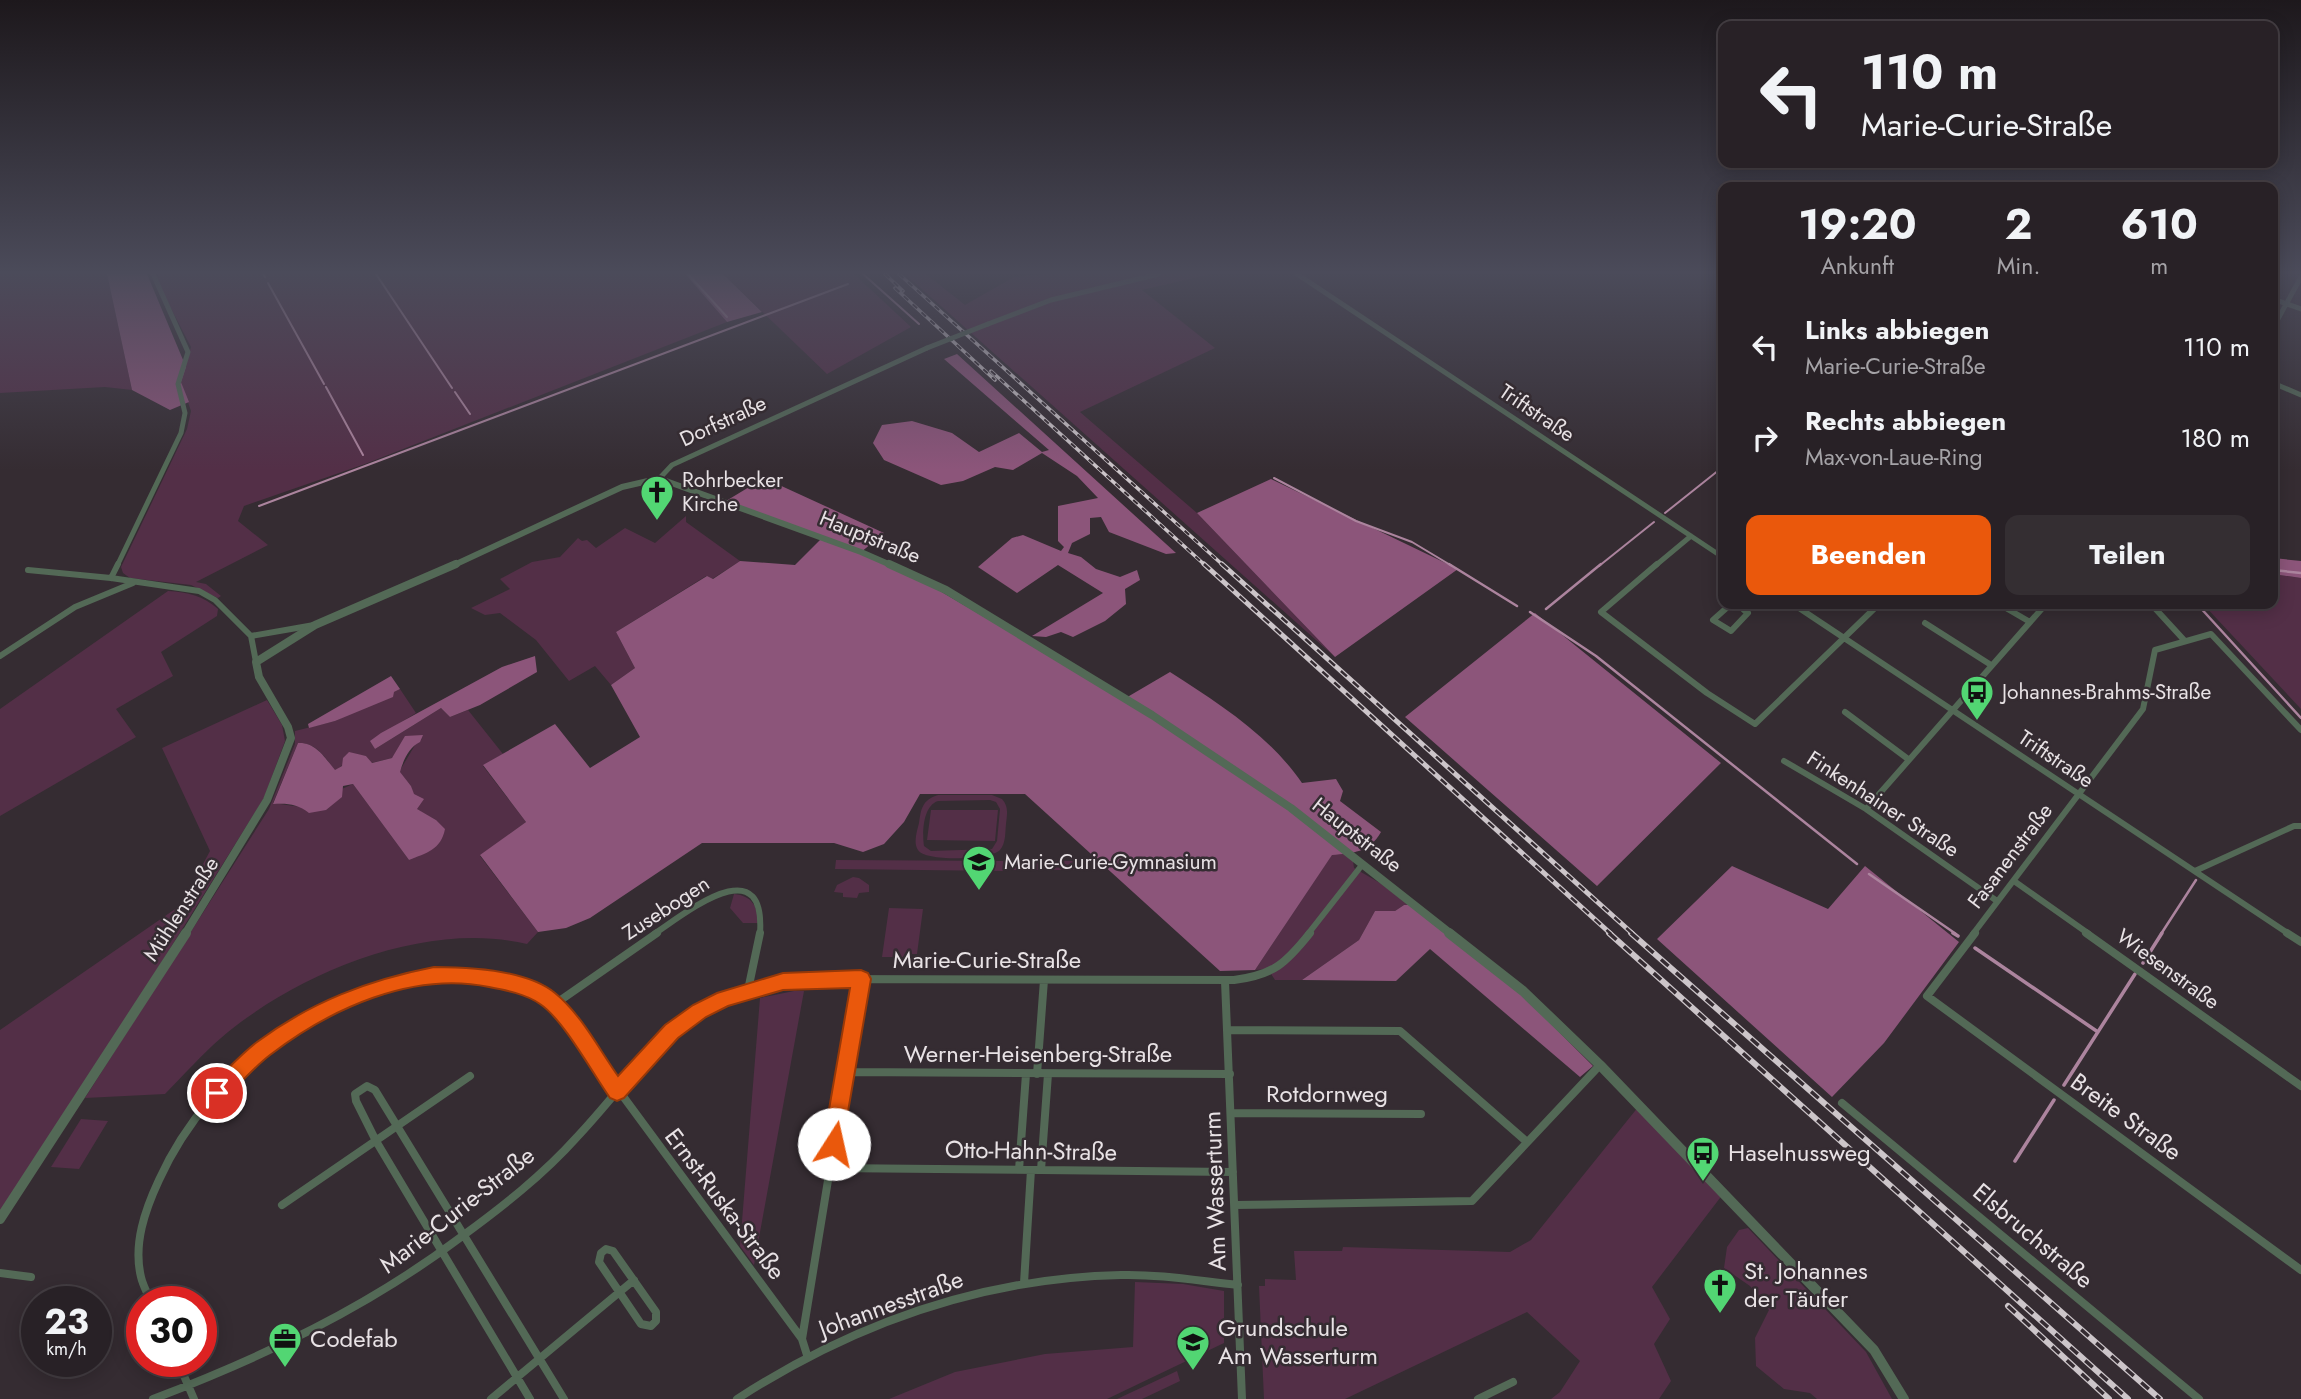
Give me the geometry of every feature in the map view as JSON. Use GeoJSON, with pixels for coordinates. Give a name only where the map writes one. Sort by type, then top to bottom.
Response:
{"type":"FeatureCollection","features":[{"type":"Feature","properties":{"kind":"street"},"geometry":{"type":"LineString","coordinates":[[111,578],[178,442],[187,411],[178,384],[186,361],[187,344],[184,339]]}},
{"type":"Feature","properties":{"kind":"street","name":"Dorfstraße"},"geometry":{"type":"LineString","coordinates":[[316,625],[478,555],[622,487],[657,481],[672,465],[949,339]]}},
{"type":"Feature","properties":{"kind":"street","name":"Triftstraße"},"geometry":{"type":"LineString","coordinates":[[1395,339],[1718,554]]}},
{"type":"Feature","properties":{"kind":"street"},"geometry":{"type":"LineString","coordinates":[[2278,385],[2301,395]]}},
{"type":"Feature","properties":{"kind":"street","name":"Hauptstraße"},"geometry":{"type":"LineString","coordinates":[[657,481],[687,489],[861,552],[946,590],[1109,688],[1291,808],[1523,991],[1600,1065],[1874,1350],[1904,1399]]}},
{"type":"Feature","properties":{"kind":"street"},"geometry":{"type":"LineString","coordinates":[[1691,536],[1601,612],[1707,693],[1755,724],[1875,609]]}},
{"type":"Feature","properties":{"kind":"street"},"geometry":{"type":"LineString","coordinates":[[28,570],[111,578],[199,591],[215,600],[251,636],[256,662],[316,625]]}},
{"type":"Feature","properties":{"kind":"street"},"geometry":{"type":"LineString","coordinates":[[0,656],[82,603],[135,582]]}},
{"type":"Feature","properties":{"kind":"street"},"geometry":{"type":"LineString","coordinates":[[1731,609],[1713,620],[1731,631],[1748,613],[1742,609]]}},
{"type":"Feature","properties":{"kind":"street","name":"Triftstraße"},"geometry":{"type":"LineString","coordinates":[[1800,609],[2301,942]]}},
{"type":"Feature","properties":{"kind":"street"},"geometry":{"type":"LineString","coordinates":[[2008,609],[2030,622]]}},
{"type":"Feature","properties":{"kind":"street"},"geometry":{"type":"LineString","coordinates":[[1866,809],[2042,609]]}},
{"type":"Feature","properties":{"kind":"street"},"geometry":{"type":"LineString","coordinates":[[2156,609],[2184,640],[2211,634],[2301,730]]}},
{"type":"Feature","properties":{"kind":"street"},"geometry":{"type":"LineString","coordinates":[[1925,623],[1991,665]]}},
{"type":"Feature","properties":{"kind":"street"},"geometry":{"type":"LineString","coordinates":[[251,636],[316,625]]}},
{"type":"Feature","properties":{"kind":"street","name":"Fasanenstraße"},"geometry":{"type":"LineString","coordinates":[[1927,996],[2143,709],[2155,650],[2184,640]]}},
{"type":"Feature","properties":{"kind":"street","name":"Mühlenstraße"},"geometry":{"type":"LineString","coordinates":[[0,1219],[229,866],[267,800],[291,738],[288,727],[259,677],[256,662]]}},
{"type":"Feature","properties":{"kind":"street"},"geometry":{"type":"LineString","coordinates":[[1845,712],[1908,759]]}},
{"type":"Feature","properties":{"kind":"street","name":"Finkenhainer Straße"},"geometry":{"type":"LineString","coordinates":[[1784,761],[1866,809],[1997,901]]}},
{"type":"Feature","properties":{"kind":"street"},"geometry":{"type":"LineString","coordinates":[[2195,871],[2282,831],[2301,826]]}},
{"type":"Feature","properties":{"kind":"street","name":"Marie-Curie-Straße"},"geometry":{"type":"LineString","coordinates":[[153,1399],[254,1360],[314,1331],[387,1289],[442,1251],[524,1188],[575,1139],[671,1031],[699,1011],[748,990],[783,981],[1225,981],[1254,978],[1280,967],[1362,865]]}},
{"type":"Feature","properties":{"kind":"street","name":"Wiesenstraße"},"geometry":{"type":"LineString","coordinates":[[2014,881],[2301,1086]]}},
{"type":"Feature","properties":{"kind":"street","name":"Zusebogen"},"geometry":{"type":"LineString","coordinates":[[555,1004],[706,898],[733,890],[752,895],[758,901],[763,914],[748,990]]}},
{"type":"Feature","properties":{"kind":"street"},"geometry":{"type":"LineString","coordinates":[[144,1286],[138,1248],[145,1214],[160,1172],[202,1109],[231,1077],[262,1050],[296,1026],[343,1000],[393,984],[434,976],[476,976],[511,983],[534,991],[555,1004]]}},
{"type":"Feature","properties":{"kind":"street"},"geometry":{"type":"LineString","coordinates":[[807,1355],[802,1339],[861,979]]}},
{"type":"Feature","properties":{"kind":"street"},"geometry":{"type":"LineString","coordinates":[[1037,1074],[1044,980]]}},
{"type":"Feature","properties":{"kind":"street","name":"Am Wasserturm"},"geometry":{"type":"LineString","coordinates":[[1225,981],[1230,1030],[1242,1399]]}},
{"type":"Feature","properties":{"kind":"street","name":"Breite Straße"},"geometry":{"type":"LineString","coordinates":[[1927,996],[2301,1270]]}},
{"type":"Feature","properties":{"kind":"street","name":"Ernst-Ruska-Straße"},"geometry":{"type":"LineString","coordinates":[[555,1004],[802,1339]]}},
{"type":"Feature","properties":{"kind":"street"},"geometry":{"type":"LineString","coordinates":[[1230,1030],[1400,1031],[1527,1142]]}},
{"type":"Feature","properties":{"kind":"street"},"geometry":{"type":"LineString","coordinates":[[1235,1205],[1466,1202],[1477,1197],[1600,1065]]}},
{"type":"Feature","properties":{"kind":"street","name":"Werner-Heisenberg-Straße"},"geometry":{"type":"LineString","coordinates":[[847,1072],[1230,1074]]}},
{"type":"Feature","properties":{"kind":"street"},"geometry":{"type":"LineString","coordinates":[[1019,1170],[1026,1074]]}},
{"type":"Feature","properties":{"kind":"street"},"geometry":{"type":"LineString","coordinates":[[1024,1283],[1048,1074]]}},
{"type":"Feature","properties":{"kind":"street"},"geometry":{"type":"LineString","coordinates":[[282,1205],[470,1076]]}},
{"type":"Feature","properties":{"kind":"street"},"geometry":{"type":"LineString","coordinates":[[530,1399],[376,1141],[356,1101],[355,1094],[359,1088],[367,1086],[375,1090],[565,1399]]}},
{"type":"Feature","properties":{"kind":"street","name":"Elsbruchstraße"},"geometry":{"type":"LineString","coordinates":[[1842,1103],[2199,1399]]}},
{"type":"Feature","properties":{"kind":"street","name":"Rotdornweg"},"geometry":{"type":"LineString","coordinates":[[1232,1113],[1421,1114]]}},
{"type":"Feature","properties":{"kind":"street","name":"Otto-Hahn-Straße"},"geometry":{"type":"LineString","coordinates":[[830,1168],[1233,1172]]}},
{"type":"Feature","properties":{"kind":"street"},"geometry":{"type":"LineString","coordinates":[[610,1249],[656,1312],[656,1321],[651,1326],[641,1324],[620,1293],[599,1262],[601,1253],[610,1249]]}},
{"type":"Feature","properties":{"kind":"street"},"geometry":{"type":"LineString","coordinates":[[0,1273],[31,1277]]}},
{"type":"Feature","properties":{"kind":"street","name":"Johannesstraße"},"geometry":{"type":"LineString","coordinates":[[737,1399],[807,1355],[918,1310],[956,1298],[1024,1283],[1122,1275],[1238,1285]]}},
{"type":"Feature","properties":{"kind":"street"},"geometry":{"type":"LineString","coordinates":[[491,1399],[634,1280]]}},
{"type":"Feature","properties":{"kind":"street"},"geometry":{"type":"LineString","coordinates":[[184,1377],[194,1399]]}},
{"type":"Feature","properties":{"kind":"street"},"geometry":{"type":"LineString","coordinates":[[1478,1399],[1513,1382]]}},
{"type":"Feature","properties":{"kind":"shaded area"},"geometry":{"type":"Polygon","coordinates":[[[0,339],[121,339],[132,390],[105,387],[0,393],[0,339]]]}},
{"type":"Feature","properties":{"kind":"shaded area"},"geometry":{"type":"Polygon","coordinates":[[[121,339],[174,339],[186,367],[181,382],[189,402],[170,410],[132,390],[121,339]]]}},
{"type":"Feature","properties":{"kind":"shaded area"},"geometry":{"type":"Polygon","coordinates":[[[187,339],[683,339],[365,464],[244,506],[238,521],[268,545],[196,582],[206,584],[221,596],[218,598],[191,585],[130,578],[123,573],[121,567],[187,429],[191,411],[181,382],[191,347],[187,339]]]}},
{"type":"Feature","properties":{"kind":"shaded area"},"geometry":{"type":"Polygon","coordinates":[[[791,339],[889,339],[827,374],[791,339]]]}},
{"type":"Feature","properties":{"kind":"shaded area"},"geometry":{"type":"Polygon","coordinates":[[[978,339],[1204,339],[1215,348],[1080,412],[1197,513],[1335,657],[978,339]]]}},
{"type":"Feature","properties":{"kind":"shaded area"},"geometry":{"type":"Polygon","coordinates":[[[957,354],[1176,553],[1166,554],[1109,532],[1101,517],[1090,518],[1090,534],[1072,543],[1068,553],[1081,557],[1096,569],[1120,577],[1137,570],[1140,580],[1125,589],[1126,604],[1105,621],[1073,637],[1061,632],[1046,637],[1032,636],[1103,593],[1058,565],[1017,593],[978,567],[1012,538],[1023,535],[1061,551],[1064,547],[1058,541],[1058,506],[1098,498],[1077,476],[1042,453],[1013,470],[995,467],[963,481],[941,485],[884,460],[873,443],[882,425],[912,421],[952,433],[979,452],[1019,433],[1042,452],[1049,450],[944,359],[957,354]]]}},
{"type":"Feature","properties":{"kind":"shaded area"},"geometry":{"type":"Polygon","coordinates":[[[764,478],[884,533],[860,553],[928,584],[1124,699],[1170,672],[1242,721],[1274,750],[1302,783],[1336,779],[1343,791],[1340,801],[1381,832],[1366,848],[1332,855],[1255,970],[1220,971],[1025,794],[920,794],[904,822],[884,844],[863,852],[834,843],[702,843],[590,918],[566,928],[538,932],[480,855],[526,822],[483,765],[555,724],[590,768],[640,737],[611,685],[635,668],[616,632],[707,576],[713,579],[740,561],[795,565],[822,538],[726,501],[764,478]]]}},
{"type":"Feature","properties":{"kind":"shaded area"},"geometry":{"type":"Polygon","coordinates":[[[1271,479],[1458,569],[1335,657],[1197,513],[1271,479]]]}},
{"type":"Feature","properties":{"kind":"shaded area"},"geometry":{"type":"Polygon","coordinates":[[[686,516],[686,522],[740,561],[712,579],[706,576],[616,632],[635,668],[611,685],[595,666],[569,681],[536,640],[500,613],[485,615],[471,608],[510,589],[500,579],[532,562],[560,557],[578,538],[587,540],[596,548],[625,528],[655,543],[686,516]]]}},
{"type":"Feature","properties":{"kind":"shaded area"},"geometry":{"type":"Polygon","coordinates":[[[2278,559],[2301,561],[2301,578],[2278,575],[2278,559]]]}},
{"type":"Feature","properties":{"kind":"shaded area"},"geometry":{"type":"Polygon","coordinates":[[[2278,575],[2301,578],[2301,709],[2208,609],[2278,609],[2278,575]]]}},
{"type":"Feature","properties":{"kind":"shaded area"},"geometry":{"type":"Polygon","coordinates":[[[168,591],[201,598],[218,609],[217,616],[161,652],[173,676],[116,709],[136,737],[0,816],[0,709],[168,591]]]}},
{"type":"Feature","properties":{"kind":"shaded area"},"geometry":{"type":"Polygon","coordinates":[[[1535,613],[1721,763],[1597,886],[1405,717],[1535,613]]]}},
{"type":"Feature","properties":{"kind":"shaded area"},"geometry":{"type":"Polygon","coordinates":[[[535,656],[537,672],[480,705],[450,717],[441,708],[375,749],[370,741],[502,667],[535,656]]]}},
{"type":"Feature","properties":{"kind":"shaded area"},"geometry":{"type":"Polygon","coordinates":[[[391,676],[400,689],[394,692],[393,697],[335,721],[309,728],[308,724],[391,676]]]}},
{"type":"Feature","properties":{"kind":"shaded area"},"geometry":{"type":"Polygon","coordinates":[[[400,689],[416,713],[371,741],[375,749],[441,708],[450,717],[468,710],[503,754],[483,766],[526,822],[480,856],[538,932],[527,944],[488,938],[448,939],[365,957],[287,992],[252,1014],[221,1038],[165,1094],[85,1098],[269,809],[295,744],[295,731],[335,721],[400,689]],[[423,738],[392,758],[371,763],[366,756],[355,755],[335,771],[315,748],[298,743],[273,803],[301,807],[353,784],[409,860],[436,820],[416,809],[411,786],[399,772],[415,745],[423,738]]]}},
{"type":"Feature","properties":{"kind":"shaded area"},"geometry":{"type":"Polygon","coordinates":[[[267,700],[282,725],[285,741],[264,798],[146,987],[0,1212],[0,1030],[181,905],[210,851],[162,748],[267,700]]]}},
{"type":"Feature","properties":{"kind":"shaded area"},"geometry":{"type":"Polygon","coordinates":[[[423,735],[407,755],[400,772],[414,794],[424,799],[417,809],[445,829],[440,842],[427,853],[409,860],[353,784],[343,786],[342,797],[326,810],[309,813],[292,805],[273,804],[298,743],[315,748],[335,770],[342,766],[343,758],[349,752],[366,756],[372,763],[392,758],[405,736],[423,735]]]}},
{"type":"Feature","properties":{"kind":"shaded area"},"geometry":{"type":"Polygon","coordinates":[[[992,795],[1002,799],[1007,814],[1004,841],[1000,850],[972,858],[945,858],[923,854],[918,850],[916,837],[922,809],[925,802],[933,797],[992,795]],[[938,801],[933,804],[926,814],[924,846],[931,851],[992,849],[997,841],[1000,809],[996,802],[938,801]]]}},
{"type":"Feature","properties":{"kind":"shaded area"},"geometry":{"type":"Polygon","coordinates":[[[931,810],[998,810],[995,841],[927,840],[931,810]]]}},
{"type":"Feature","properties":{"kind":"shaded area"},"geometry":{"type":"Polygon","coordinates":[[[1343,853],[1353,861],[1354,868],[1409,905],[1395,911],[1375,911],[1359,940],[1302,980],[1275,980],[1268,969],[1255,970],[1332,854],[1343,853]]]}},
{"type":"Feature","properties":{"kind":"shaded area"},"geometry":{"type":"Polygon","coordinates":[[[836,860],[1006,861],[1005,871],[835,869],[836,860]]]}},
{"type":"Feature","properties":{"kind":"shaded area"},"geometry":{"type":"Polygon","coordinates":[[[1012,860],[1078,861],[1078,870],[1012,870],[1012,860]]]}},
{"type":"Feature","properties":{"kind":"shaded area"},"geometry":{"type":"Polygon","coordinates":[[[1732,866],[1828,909],[1865,866],[1959,942],[1884,1043],[1832,1097],[1657,939],[1732,866]]]}},
{"type":"Feature","properties":{"kind":"shaded area"},"geometry":{"type":"Polygon","coordinates":[[[853,877],[869,885],[869,892],[859,893],[857,898],[843,897],[843,893],[834,892],[837,885],[853,877]]]}},
{"type":"Feature","properties":{"kind":"shaded area"},"geometry":{"type":"Polygon","coordinates":[[[734,894],[753,903],[758,923],[743,923],[730,908],[734,894]]]}},
{"type":"Feature","properties":{"kind":"shaded area"},"geometry":{"type":"Polygon","coordinates":[[[1409,905],[1522,995],[1593,1066],[1580,1077],[1430,949],[1396,981],[1302,980],[1359,940],[1375,911],[1395,911],[1409,905]]]}},
{"type":"Feature","properties":{"kind":"shaded area"},"geometry":{"type":"Polygon","coordinates":[[[889,908],[923,909],[917,954],[909,954],[908,957],[882,957],[889,908]]]}},
{"type":"Feature","properties":{"kind":"shaded area"},"geometry":{"type":"Polygon","coordinates":[[[804,991],[754,1265],[740,1246],[760,998],[804,991]]]}},
{"type":"Feature","properties":{"kind":"shaded area"},"geometry":{"type":"Polygon","coordinates":[[[1639,1106],[1723,1194],[1652,1287],[1670,1319],[1654,1344],[1671,1381],[1659,1399],[1551,1399],[1560,1392],[1580,1361],[1527,1312],[1345,1399],[1264,1399],[1259,1286],[1265,1286],[1265,1279],[1296,1280],[1294,1251],[1342,1251],[1343,1247],[1510,1252],[1531,1240],[1639,1106]]]}},
{"type":"Feature","properties":{"kind":"shaded area"},"geometry":{"type":"Polygon","coordinates":[[[81,1119],[108,1121],[79,1169],[51,1167],[81,1119]]]}},
{"type":"Feature","properties":{"kind":"shaded area"},"geometry":{"type":"Polygon","coordinates":[[[1748,1228],[1866,1352],[1892,1399],[1817,1399],[1810,1393],[1784,1389],[1756,1366],[1755,1338],[1769,1310],[1750,1286],[1724,1268],[1727,1247],[1739,1230],[1748,1228]]]}},
{"type":"Feature","properties":{"kind":"shaded area"},"geometry":{"type":"Polygon","coordinates":[[[1135,1282],[1183,1284],[1224,1291],[1224,1343],[1107,1399],[889,1399],[955,1372],[1045,1354],[1133,1347],[1135,1282]]]}},
{"type":"Feature","properties":{"kind":"shaded area"},"geometry":{"type":"Polygon","coordinates":[[[1177,1371],[1180,1381],[1142,1399],[1117,1399],[1177,1371]]]}},
{"type":"Feature","properties":{"kind":"waterway"},"geometry":{"type":"LineString","coordinates":[[299,339],[324,384]]}},
{"type":"Feature","properties":{"kind":"waterway"},"geometry":{"type":"LineString","coordinates":[[420,339],[452,388]]}},
{"type":"Feature","properties":{"kind":"waterway"},"geometry":{"type":"LineString","coordinates":[[259,506],[701,339]]}},
{"type":"Feature","properties":{"kind":"waterway"},"geometry":{"type":"LineString","coordinates":[[326,387],[363,455]]}},
{"type":"Feature","properties":{"kind":"waterway"},"geometry":{"type":"LineString","coordinates":[[455,392],[470,414]]}},
{"type":"Feature","properties":{"kind":"waterway"},"geometry":{"type":"LineString","coordinates":[[1665,513],[1718,471]]}},
{"type":"Feature","properties":{"kind":"waterway"},"geometry":{"type":"LineString","coordinates":[[1274,478],[1356,521],[1412,542],[1452,566]]}},
{"type":"Feature","properties":{"kind":"waterway"},"geometry":{"type":"LineString","coordinates":[[1599,566],[1654,522]]}},
{"type":"Feature","properties":{"kind":"waterway"},"geometry":{"type":"LineString","coordinates":[[1449,564],[1517,606]]}},
{"type":"Feature","properties":{"kind":"waterway"},"geometry":{"type":"LineString","coordinates":[[1546,609],[1601,564]]}},
{"type":"Feature","properties":{"kind":"waterway"},"geometry":{"type":"LineString","coordinates":[[2278,571],[2301,573]]}},
{"type":"Feature","properties":{"kind":"waterway"},"geometry":{"type":"LineString","coordinates":[[2202,609],[2301,718]]}},
{"type":"Feature","properties":{"kind":"waterway"},"geometry":{"type":"LineString","coordinates":[[1530,612],[1596,656],[1857,864]]}},
{"type":"Feature","properties":{"kind":"waterway"},"geometry":{"type":"LineString","coordinates":[[1869,874],[1956,934]]}},
{"type":"Feature","properties":{"kind":"waterway"},"geometry":{"type":"LineString","coordinates":[[2161,934],[2196,880]]}},
{"type":"Feature","properties":{"kind":"waterway"},"geometry":{"type":"LineString","coordinates":[[1953,933],[1958,936]]}},
{"type":"Feature","properties":{"kind":"waterway"},"geometry":{"type":"LineString","coordinates":[[2143,963],[2162,933]]}},
{"type":"Feature","properties":{"kind":"waterway"},"geometry":{"type":"LineString","coordinates":[[1975,948],[2098,1032]]}},
{"type":"Feature","properties":{"kind":"waterway"},"geometry":{"type":"LineString","coordinates":[[2098,1032],[2135,974]]}},
{"type":"Feature","properties":{"kind":"waterway"},"geometry":{"type":"LineString","coordinates":[[2064,1085],[2098,1032]]}},
{"type":"Feature","properties":{"kind":"waterway"},"geometry":{"type":"LineString","coordinates":[[2015,1161],[2054,1100]]}},
{"type":"Feature","properties":{"kind":"railway"},"geometry":{"type":"LineString","coordinates":[[951,339],[995,380]]}},
{"type":"Feature","properties":{"kind":"railway"},"geometry":{"type":"LineString","coordinates":[[972,339],[1224,566]]}},
{"type":"Feature","properties":{"kind":"railway"},"geometry":{"type":"LineString","coordinates":[[991,371],[1206,566]]}},
{"type":"Feature","properties":{"kind":"railway"},"geometry":{"type":"LineString","coordinates":[[1204,564],[1611,934]]}},
{"type":"Feature","properties":{"kind":"railway"},"geometry":{"type":"LineString","coordinates":[[1222,564],[1633,934]]}},
{"type":"Feature","properties":{"kind":"railway"},"geometry":{"type":"LineString","coordinates":[[1609,933],[2128,1399]]}},
{"type":"Feature","properties":{"kind":"railway"},"geometry":{"type":"LineString","coordinates":[[1631,933],[2160,1399]]}},
{"type":"Feature","properties":{"kind":"railway"},"geometry":{"type":"LineString","coordinates":[[2008,1306],[2109,1399]]}},
{"type":"Feature","properties":{"kind":"place","name":"Rohrbecker Kirche"},"geometry":{"type":"Point","coordinates":[657,522]}},
{"type":"Feature","properties":{"kind":"place","name":"Johannes-Brahms-Straße"},"geometry":{"type":"Point","coordinates":[1977,722]}},
{"type":"Feature","properties":{"kind":"place","name":"Marie-Curie-Gymnasium"},"geometry":{"type":"Point","coordinates":[979,892]}},
{"type":"Feature","properties":{"kind":"place","name":"Haselnussweg"},"geometry":{"type":"Point","coordinates":[1703,1183]}},
{"type":"Feature","properties":{"kind":"place","name":"St. Johannes der Täufer"},"geometry":{"type":"Point","coordinates":[1720,1315]}},
{"type":"Feature","properties":{"kind":"place","name":"Codefab"},"geometry":{"type":"Point","coordinates":[285,1369]}},
{"type":"Feature","properties":{"kind":"place","name":"Grundschule Am Wasserturm"},"geometry":{"type":"Point","coordinates":[1193,1372]}},
{"type":"Feature","properties":{"kind":"route"},"geometry":{"type":"LineString","coordinates":[[217,1093],[262,1050],[314,1015],[343,1000],[393,984],[434,976],[476,976],[511,983],[546,997],[555,1004],[617,1091],[671,1031],[699,1011],[724,999],[783,981],[861,979],[834,1144]]}}]}
